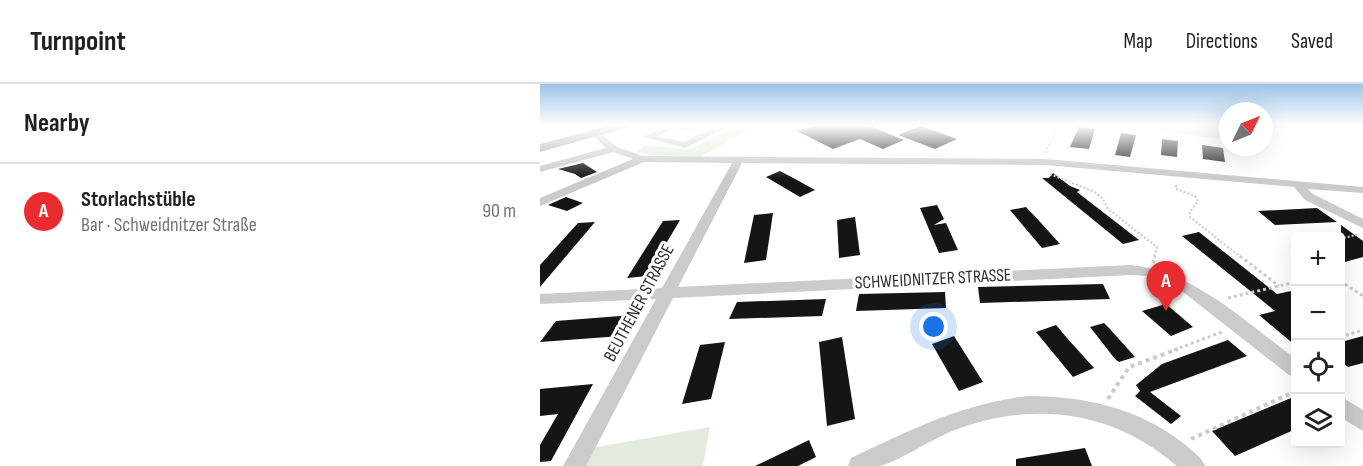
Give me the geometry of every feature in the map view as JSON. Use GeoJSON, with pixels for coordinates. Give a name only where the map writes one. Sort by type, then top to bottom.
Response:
{"type":"FeatureCollection","features":[{"type":"Feature","properties":{"kind":"main road"},"geometry":{"type":"LineString","coordinates":[[540,148],[556,143]]}},
{"type":"Feature","properties":{"kind":"street"},"geometry":{"type":"LineString","coordinates":[[608,143],[613,149],[642,159],[1043,162],[1159,170],[1363,190]]}},
{"type":"Feature","properties":{"kind":"street"},"geometry":{"type":"LineString","coordinates":[[675,143],[685,145],[689,143]]}},
{"type":"Feature","properties":{"kind":"street"},"geometry":{"type":"LineString","coordinates":[[540,169],[613,149]]}},
{"type":"Feature","properties":{"kind":"street"},"geometry":{"type":"LineString","coordinates":[[540,202],[642,159]]}},
{"type":"Feature","properties":{"kind":"street","name":"BEUTHENER STRASSE"},"geometry":{"type":"LineString","coordinates":[[574,466],[739,159]]}},
{"type":"Feature","properties":{"kind":"street"},"geometry":{"type":"LineString","coordinates":[[1296,183],[1309,197],[1363,224]]}},
{"type":"Feature","properties":{"kind":"street","name":"SCHWEIDNITZER STRASSE"},"geometry":{"type":"LineString","coordinates":[[540,299],[1130,270],[1151,272],[1188,288],[1291,366]]}},
{"type":"Feature","properties":{"kind":"street"},"geometry":{"type":"LineString","coordinates":[[860,466],[946,424],[982,412],[1028,404],[1065,404],[1100,411],[1130,423],[1171,448],[1194,466]]}},
{"type":"Feature","properties":{"kind":"street"},"geometry":{"type":"LineString","coordinates":[[1345,408],[1363,422]]}},
{"type":"Feature","properties":{"kind":"path"},"geometry":{"type":"LineString","coordinates":[[1051,143],[1043,162],[1044,172],[1095,192],[1103,199],[1108,209],[1157,247],[1151,272]]}},
{"type":"Feature","properties":{"kind":"path"},"geometry":{"type":"LineString","coordinates":[[1159,170],[1177,180],[1176,189],[1196,196],[1198,201],[1190,212],[1190,217],[1195,222],[1280,286]]}},
{"type":"Feature","properties":{"kind":"path"},"geometry":{"type":"LineString","coordinates":[[1345,238],[1363,233]]}},
{"type":"Feature","properties":{"kind":"path"},"geometry":{"type":"LineString","coordinates":[[1246,294],[1291,283]]}},
{"type":"Feature","properties":{"kind":"path"},"geometry":{"type":"LineString","coordinates":[[1345,284],[1363,296]]}},
{"type":"Feature","properties":{"kind":"path"},"geometry":{"type":"LineString","coordinates":[[1100,411],[1129,367],[1238,326]]}},
{"type":"Feature","properties":{"kind":"path"},"geometry":{"type":"LineString","coordinates":[[1345,336],[1363,330]]}},
{"type":"Feature","properties":{"kind":"path"},"geometry":{"type":"LineString","coordinates":[[1171,448],[1291,393]]}},
{"type":"Feature","properties":{"kind":"green space"},"geometry":{"type":"Polygon","coordinates":[[[703,143],[725,143],[702,156],[651,155],[637,151],[645,145],[689,150],[703,143]]]}},
{"type":"Feature","properties":{"kind":"green space"},"geometry":{"type":"Polygon","coordinates":[[[710,427],[703,466],[576,466],[585,449],[710,427]]]}},
{"type":"Feature","properties":{"kind":"building"},"geometry":{"type":"Polygon","coordinates":[[[821,143],[850,143],[833,149],[821,143]]]}},
{"type":"Feature","properties":{"kind":"building"},"geometry":{"type":"Polygon","coordinates":[[[869,143],[897,143],[883,149],[869,143]]]}},
{"type":"Feature","properties":{"kind":"building"},"geometry":{"type":"Polygon","coordinates":[[[919,143],[949,143],[935,149],[919,143]]]}},
{"type":"Feature","properties":{"kind":"building"},"geometry":{"type":"Polygon","coordinates":[[[1072,143],[1091,143],[1089,149],[1070,147],[1072,143]]]}},
{"type":"Feature","properties":{"kind":"building"},"geometry":{"type":"Polygon","coordinates":[[[1118,143],[1134,143],[1130,157],[1115,155],[1118,143]]]}},
{"type":"Feature","properties":{"kind":"building"},"geometry":{"type":"Polygon","coordinates":[[[1162,143],[1178,143],[1177,157],[1161,155],[1162,143]]]}},
{"type":"Feature","properties":{"kind":"building"},"geometry":{"type":"Polygon","coordinates":[[[1202,145],[1219,147],[1219,156],[1224,156],[1225,162],[1203,159],[1202,145]]]}},
{"type":"Feature","properties":{"kind":"building"},"geometry":{"type":"Polygon","coordinates":[[[583,163],[597,172],[581,178],[558,169],[583,163]]]}},
{"type":"Feature","properties":{"kind":"building"},"geometry":{"type":"Polygon","coordinates":[[[780,171],[815,190],[800,197],[766,177],[780,171]]]}},
{"type":"Feature","properties":{"kind":"building"},"geometry":{"type":"Polygon","coordinates":[[[1053,173],[1070,186],[1080,190],[1077,192],[1139,240],[1123,244],[1042,178],[1049,178],[1053,173]]]}},
{"type":"Feature","properties":{"kind":"building"},"geometry":{"type":"Polygon","coordinates":[[[566,197],[583,203],[567,211],[548,205],[566,197]]]}},
{"type":"Feature","properties":{"kind":"building"},"geometry":{"type":"Polygon","coordinates":[[[937,205],[944,219],[934,225],[946,223],[958,250],[939,253],[920,208],[937,205]]]}},
{"type":"Feature","properties":{"kind":"building"},"geometry":{"type":"Polygon","coordinates":[[[1026,207],[1060,244],[1042,248],[1010,210],[1026,207]]]}},
{"type":"Feature","properties":{"kind":"building"},"geometry":{"type":"Polygon","coordinates":[[[1317,208],[1337,222],[1275,225],[1258,211],[1317,208]]]}},
{"type":"Feature","properties":{"kind":"building"},"geometry":{"type":"Polygon","coordinates":[[[773,213],[766,260],[744,263],[754,215],[773,213]]]}},
{"type":"Feature","properties":{"kind":"building"},"geometry":{"type":"Polygon","coordinates":[[[855,217],[860,255],[839,258],[837,220],[855,217]]]}},
{"type":"Feature","properties":{"kind":"building"},"geometry":{"type":"Polygon","coordinates":[[[680,220],[647,276],[627,278],[663,221],[680,220]]]}},
{"type":"Feature","properties":{"kind":"building"},"geometry":{"type":"Polygon","coordinates":[[[595,222],[540,287],[540,265],[578,223],[595,222]]]}},
{"type":"Feature","properties":{"kind":"building"},"geometry":{"type":"Polygon","coordinates":[[[1341,225],[1363,241],[1363,257],[1345,262],[1345,232],[1341,232],[1341,225]]]}},
{"type":"Feature","properties":{"kind":"building"},"geometry":{"type":"Polygon","coordinates":[[[1199,232],[1277,294],[1291,291],[1291,342],[1259,315],[1275,311],[1182,236],[1199,232]]]}},
{"type":"Feature","properties":{"kind":"building"},"geometry":{"type":"Polygon","coordinates":[[[1103,284],[1110,299],[980,303],[978,287],[1103,284]]]}},
{"type":"Feature","properties":{"kind":"building"},"geometry":{"type":"Polygon","coordinates":[[[945,292],[946,308],[856,311],[859,294],[945,292]]]}},
{"type":"Feature","properties":{"kind":"building"},"geometry":{"type":"Polygon","coordinates":[[[826,299],[822,316],[729,319],[737,302],[826,299]]]}},
{"type":"Feature","properties":{"kind":"building"},"geometry":{"type":"Polygon","coordinates":[[[1166,304],[1193,327],[1171,336],[1142,311],[1166,304]]]}},
{"type":"Feature","properties":{"kind":"building"},"geometry":{"type":"Polygon","coordinates":[[[633,315],[621,336],[540,342],[556,321],[633,315]]]}},
{"type":"Feature","properties":{"kind":"building"},"geometry":{"type":"Polygon","coordinates":[[[1104,323],[1135,357],[1119,362],[1115,359],[1090,327],[1104,323]]]}},
{"type":"Feature","properties":{"kind":"building"},"geometry":{"type":"Polygon","coordinates":[[[1056,325],[1094,368],[1073,377],[1036,332],[1056,325]]]}},
{"type":"Feature","properties":{"kind":"building"},"geometry":{"type":"Polygon","coordinates":[[[954,336],[983,382],[959,391],[932,344],[954,336]]]}},
{"type":"Feature","properties":{"kind":"building"},"geometry":{"type":"Polygon","coordinates":[[[1363,336],[1363,363],[1348,367],[1345,364],[1345,341],[1363,336]]]}},
{"type":"Feature","properties":{"kind":"building"},"geometry":{"type":"Polygon","coordinates":[[[842,337],[855,419],[827,426],[819,342],[842,337]]]}},
{"type":"Feature","properties":{"kind":"building"},"geometry":{"type":"Polygon","coordinates":[[[1228,340],[1247,356],[1150,392],[1181,416],[1171,424],[1135,396],[1140,391],[1136,385],[1162,364],[1228,340]]]}},
{"type":"Feature","properties":{"kind":"building"},"geometry":{"type":"Polygon","coordinates":[[[725,342],[711,399],[682,404],[700,345],[725,342]]]}},
{"type":"Feature","properties":{"kind":"building"},"geometry":{"type":"Polygon","coordinates":[[[593,384],[551,461],[540,462],[540,445],[558,414],[540,416],[540,389],[593,384]]]}},
{"type":"Feature","properties":{"kind":"building"},"geometry":{"type":"Polygon","coordinates":[[[1291,398],[1291,431],[1235,456],[1212,431],[1291,398]]]}},
{"type":"Feature","properties":{"kind":"building"},"geometry":{"type":"Polygon","coordinates":[[[809,440],[816,457],[798,466],[755,466],[809,440]]]}},
{"type":"Feature","properties":{"kind":"building"},"geometry":{"type":"Polygon","coordinates":[[[1085,448],[1092,466],[1016,466],[1016,459],[1085,448]]]}},
{"type":"Feature","properties":{"kind":"place","name":"Storlachstüble"},"geometry":{"type":"Point","coordinates":[1166,311]}}]}
